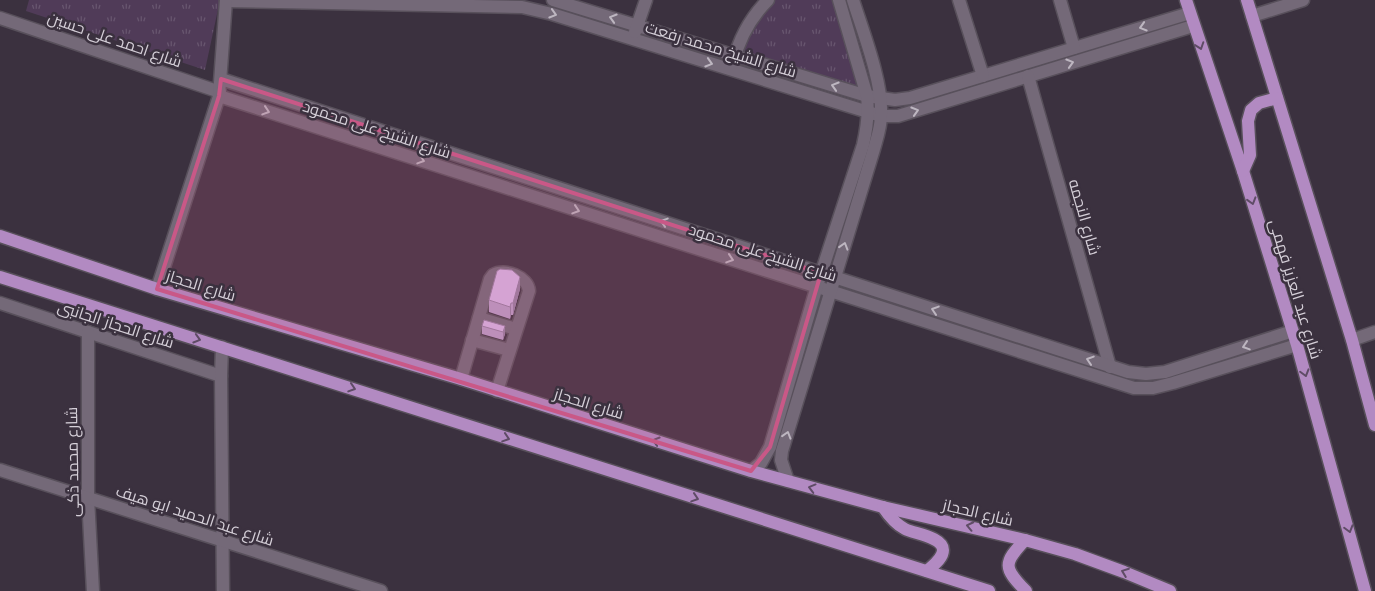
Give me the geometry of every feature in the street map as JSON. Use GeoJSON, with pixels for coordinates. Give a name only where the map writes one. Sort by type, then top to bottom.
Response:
{"type":"FeatureCollection","features":[{"type":"Feature","properties":{"kind":"main road","name":"شارع عبد العزيز فهمى"},"geometry":{"type":"LineString","coordinates":[[1186,0],[1193,26],[1243,171],[1293,331],[1365,591]]}},
{"type":"Feature","properties":{"kind":"main road"},"geometry":{"type":"LineString","coordinates":[[1250,1],[1252,16],[1352,340],[1375,425]]}},
{"type":"Feature","properties":{"kind":"main road"},"geometry":{"type":"LineString","coordinates":[[1243,171],[1250,155],[1248,120],[1251,110],[1259,103],[1277,98]]}},
{"type":"Feature","properties":{"kind":"main road","name":"شارع الحجاز"},"geometry":{"type":"LineString","coordinates":[[0,236],[156,289],[461,379],[497,392],[751,471],[883,507],[1025,540],[1092,560],[1170,591]]}},
{"type":"Feature","properties":{"kind":"main road"},"geometry":{"type":"LineString","coordinates":[[0,277],[989,591]]}},
{"type":"Feature","properties":{"kind":"main road"},"geometry":{"type":"LineString","coordinates":[[883,507],[889,516],[906,530],[934,539],[940,543],[943,550],[942,557],[927,571]]}},
{"type":"Feature","properties":{"kind":"main road"},"geometry":{"type":"LineString","coordinates":[[1025,540],[1008,562],[1010,574],[1026,591]]}},
{"type":"Feature","properties":{"kind":"main road"},"geometry":{"type":"LineString","coordinates":[[1362,576],[1373,591]]}},
{"type":"Feature","properties":{"kind":"street","name":"شارع الشيخ محمد رفعت"},"geometry":{"type":"LineString","coordinates":[[553,0],[881,99],[910,98],[1190,13]]}},
{"type":"Feature","properties":{"kind":"street"},"geometry":{"type":"LineString","coordinates":[[633,39],[646,0]]}},
{"type":"Feature","properties":{"kind":"street"},"geometry":{"type":"LineString","coordinates":[[731,70],[751,20],[768,0]]}},
{"type":"Feature","properties":{"kind":"street"},"geometry":{"type":"LineString","coordinates":[[788,481],[781,460],[782,451],[874,149],[875,114],[839,0]]}},
{"type":"Feature","properties":{"kind":"street"},"geometry":{"type":"LineString","coordinates":[[751,471],[761,463],[770,447],[821,273],[863,145],[881,99],[853,0]]}},
{"type":"Feature","properties":{"kind":"street"},"geometry":{"type":"LineString","coordinates":[[959,0],[983,76]]}},
{"type":"Feature","properties":{"kind":"street"},"geometry":{"type":"LineString","coordinates":[[1060,0],[1074,48]]}},
{"type":"Feature","properties":{"kind":"street"},"geometry":{"type":"LineString","coordinates":[[1252,16],[1303,0]]}},
{"type":"Feature","properties":{"kind":"street","name":"شارع الشيخ محمد رفعت"},"geometry":{"type":"LineString","coordinates":[[226,1],[506,5],[537,10],[875,114],[898,116],[1193,26]]}},
{"type":"Feature","properties":{"kind":"street"},"geometry":{"type":"LineString","coordinates":[[156,289],[220,89],[226,1]]}},
{"type":"Feature","properties":{"kind":"street","name":"شارع احمد على حسين"},"geometry":{"type":"LineString","coordinates":[[0,18],[220,89]]}},
{"type":"Feature","properties":{"kind":"street","name":"شارع النجمه"},"geometry":{"type":"LineString","coordinates":[[1028,76],[1110,367]]}},
{"type":"Feature","properties":{"kind":"street","name":"شارع الشيخ على محمود"},"geometry":{"type":"LineString","coordinates":[[220,89],[834,277],[1128,372],[1146,374],[1165,372],[1293,331]]}},
{"type":"Feature","properties":{"kind":"street","name":"شارع الشيخ على محمود"},"geometry":{"type":"LineString","coordinates":[[220,89],[830,291],[1134,388],[1154,388],[1173,384],[1297,345]]}},
{"type":"Feature","properties":{"kind":"street"},"geometry":{"type":"LineString","coordinates":[[461,379],[490,279],[493,275],[503,272],[522,278],[528,286],[528,291],[497,392]]}},
{"type":"Feature","properties":{"kind":"street","name":"شارع الحجاز الجانبى"},"geometry":{"type":"LineString","coordinates":[[0,303],[221,376]]}},
{"type":"Feature","properties":{"kind":"street"},"geometry":{"type":"LineString","coordinates":[[479,318],[516,329]]}},
{"type":"Feature","properties":{"kind":"street","name":"شارع محمد ذكى"},"geometry":{"type":"LineString","coordinates":[[88,332],[88,498],[93,591]]}},
{"type":"Feature","properties":{"kind":"street"},"geometry":{"type":"LineString","coordinates":[[1352,340],[1375,332]]}},
{"type":"Feature","properties":{"kind":"street"},"geometry":{"type":"LineString","coordinates":[[472,340],[510,350]]}},
{"type":"Feature","properties":{"kind":"street"},"geometry":{"type":"LineString","coordinates":[[222,347],[223,591]]}},
{"type":"Feature","properties":{"kind":"street","name":"شارع عبد الحميد ابو هيف"},"geometry":{"type":"LineString","coordinates":[[0,470],[381,591]]}},
{"type":"Feature","properties":{"kind":"highlighted area"},"geometry":{"type":"Polygon","coordinates":[[[221,79],[821,273],[770,447],[751,471],[157,289],[219,96],[221,79]]]}},
{"type":"Feature","properties":{"kind":"green space"},"geometry":{"type":"Polygon","coordinates":[[[29,0],[220,0],[205,70],[26,11],[29,0]]]}},
{"type":"Feature","properties":{"kind":"green space"},"geometry":{"type":"Polygon","coordinates":[[[768,0],[839,0],[867,96],[735,56],[768,0]]]}},
{"type":"Feature","properties":{"kind":"building"},"geometry":{"type":"Polygon","coordinates":[[[500,269],[512,270],[520,277],[513,303],[511,303],[510,307],[489,300],[497,271],[500,269]]]}},
{"type":"Feature","properties":{"kind":"building"},"geometry":{"type":"Polygon","coordinates":[[[484,320],[505,326],[503,332],[482,326],[484,320]]]}}]}
